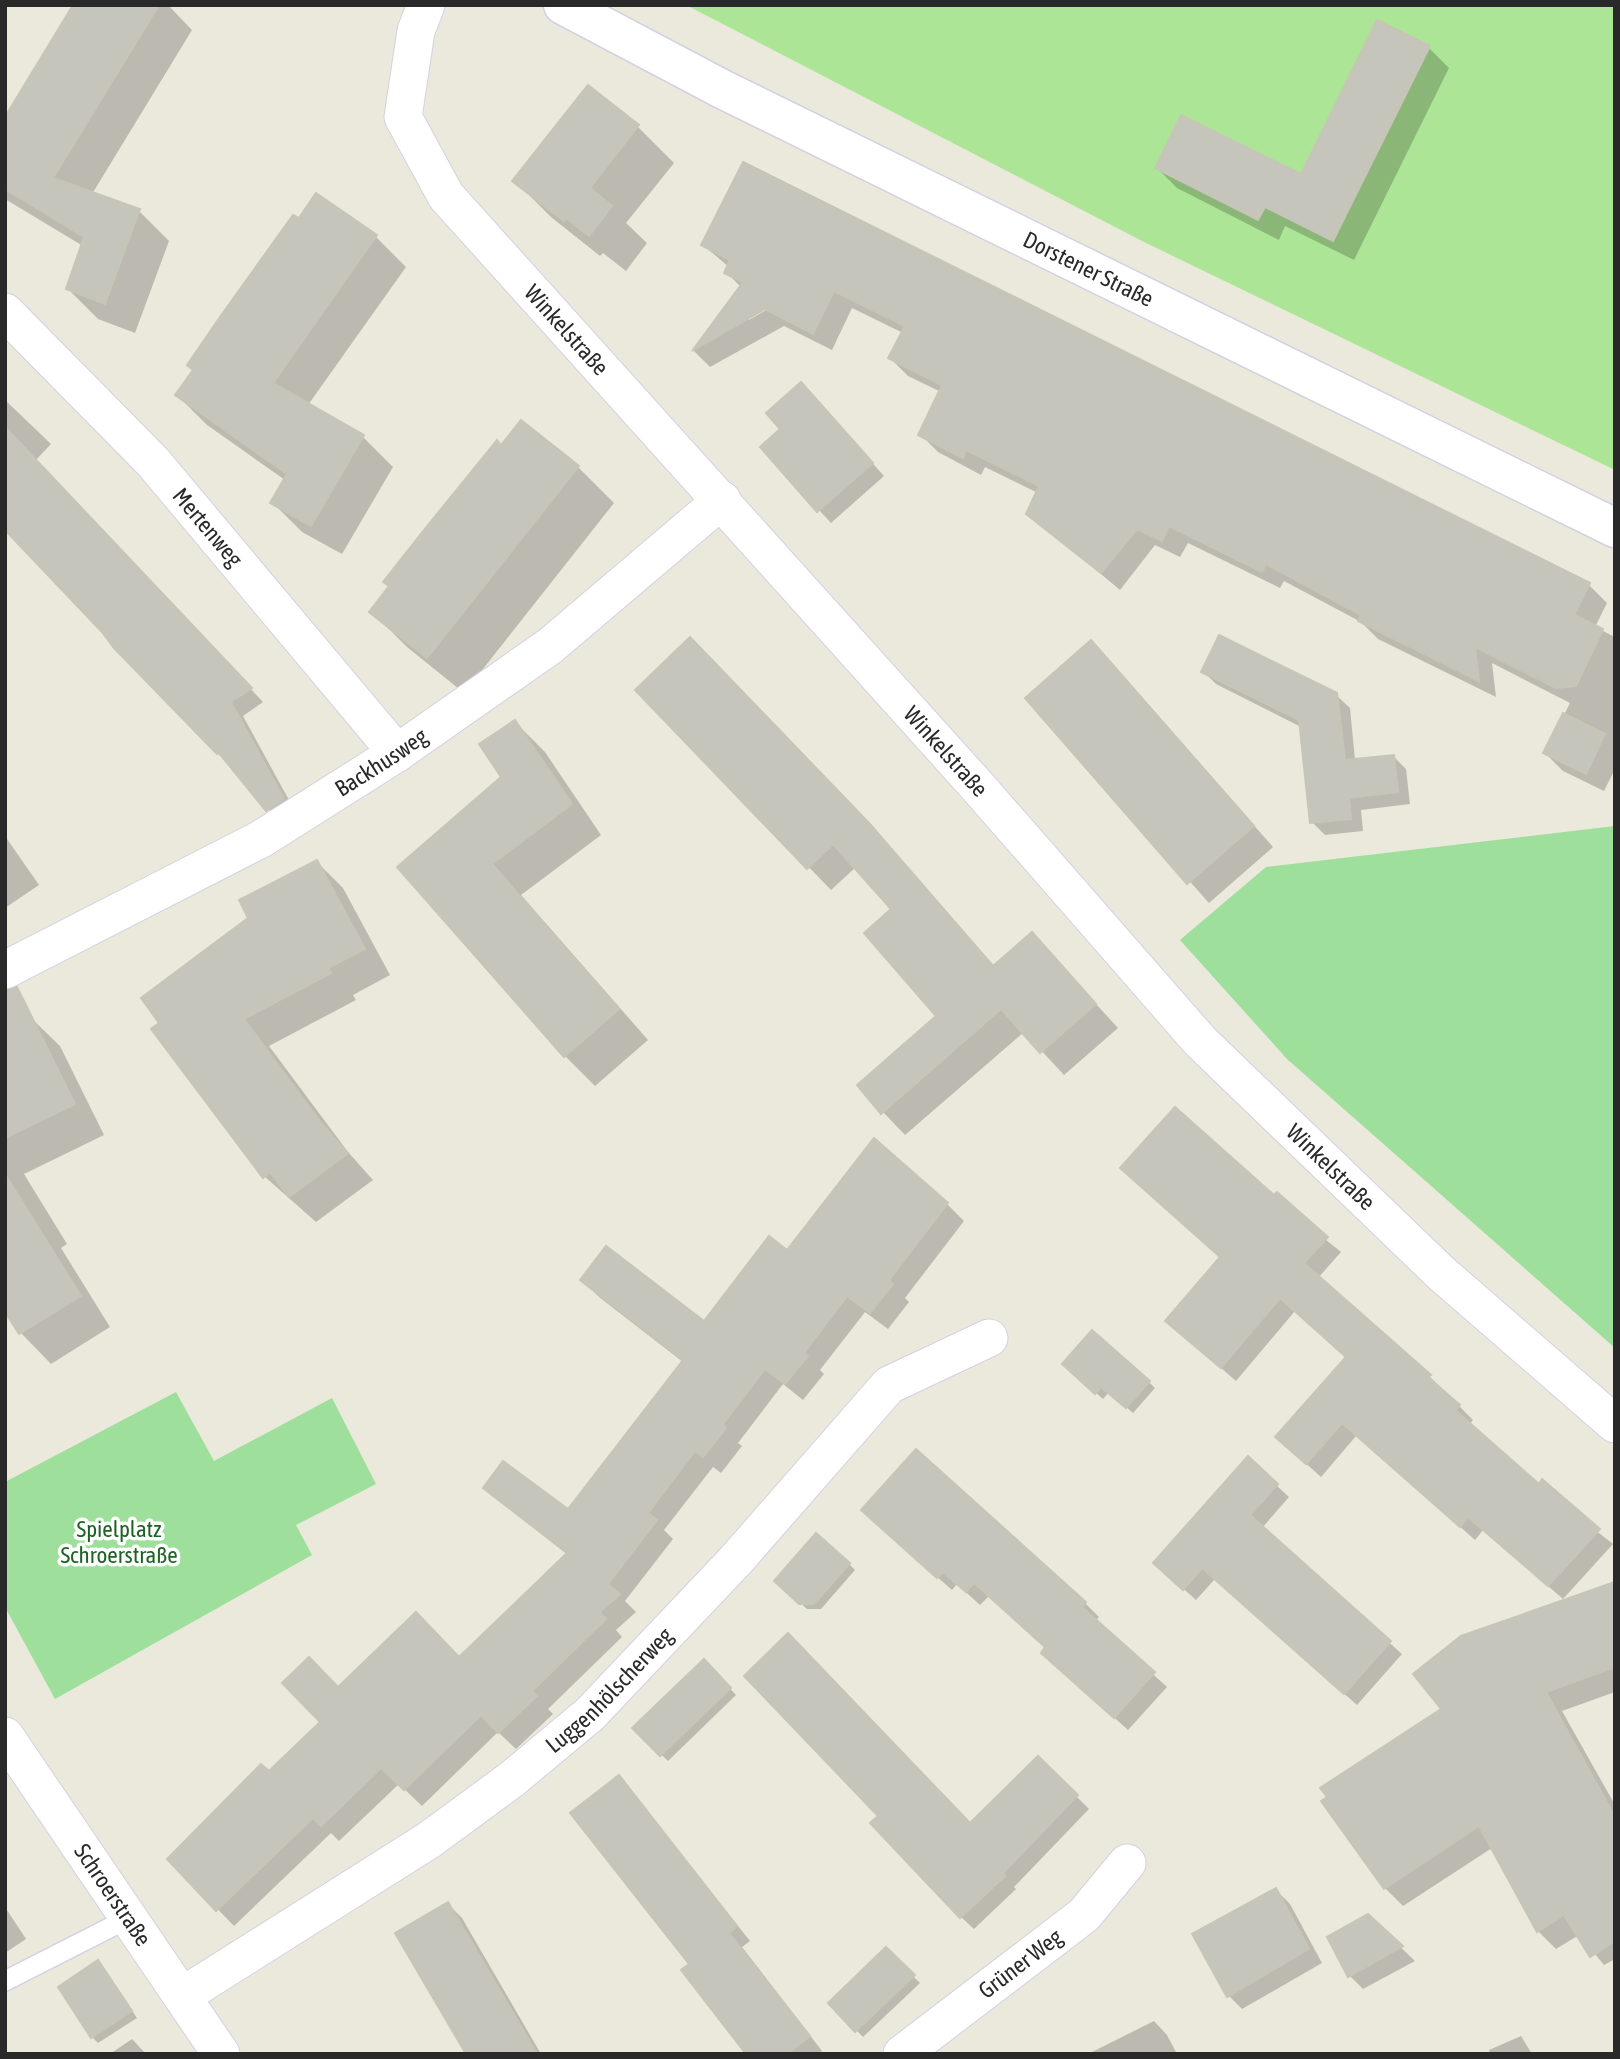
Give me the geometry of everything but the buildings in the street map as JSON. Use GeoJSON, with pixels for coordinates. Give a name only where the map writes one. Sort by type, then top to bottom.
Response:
{"type":"FeatureCollection","features":[{"type":"Feature","properties":{"kind":"street","name":"Winkelstraße"},"geometry":{"type":"LineString","coordinates":[[426,5],[416,32],[403,117],[446,196],[722,500],[1200,1041],[1441,1273],[1615,1424]]}},
{"type":"Feature","properties":{"kind":"street","name":"Dorstener Straße"},"geometry":{"type":"LineString","coordinates":[[563,5],[722,89],[1615,528]]}},
{"type":"Feature","properties":{"kind":"street","name":"Mertenweg"},"geometry":{"type":"LineString","coordinates":[[5,312],[153,462],[397,754]]}},
{"type":"Feature","properties":{"kind":"street","name":"Backhusweg"},"geometry":{"type":"LineString","coordinates":[[5,970],[261,839],[397,754],[550,646],[722,500]]}},
{"type":"Feature","properties":{"kind":"street","name":"Luggenhölscherweg"},"geometry":{"type":"LineString","coordinates":[[182,1996],[429,1840],[512,1779],[590,1714],[736,1560],[889,1385],[989,1338]]}},
{"type":"Feature","properties":{"kind":"street","name":"Schroerstraße"},"geometry":{"type":"LineString","coordinates":[[5,1736],[221,2054]]}},
{"type":"Feature","properties":{"kind":"street","name":"Grüner Weg"},"geometry":{"type":"LineString","coordinates":[[902,2054],[1084,1915],[1127,1863]]}},
{"type":"Feature","properties":{"kind":"lane"},"geometry":{"type":"LineString","coordinates":[[5,1981],[129,1918]]}},
{"type":"Feature","properties":{"kind":"green space"},"geometry":{"type":"Polygon","coordinates":[[[686,5],[1615,5],[1615,470],[1144,242],[686,5]]]}},
{"type":"Feature","properties":{"kind":"green space"},"geometry":{"type":"Polygon","coordinates":[[[1615,826],[1615,1348],[1287,1059],[1180,940],[1266,867],[1615,826]]]}},
{"type":"Feature","properties":{"kind":"green space","name":"Spielplatz Schroerstraße"},"geometry":{"type":"Polygon","coordinates":[[[176,1392],[214,1461],[332,1398],[376,1484],[296,1525],[312,1555],[55,1699],[5,1607],[5,1482],[176,1392]]]}}]}
